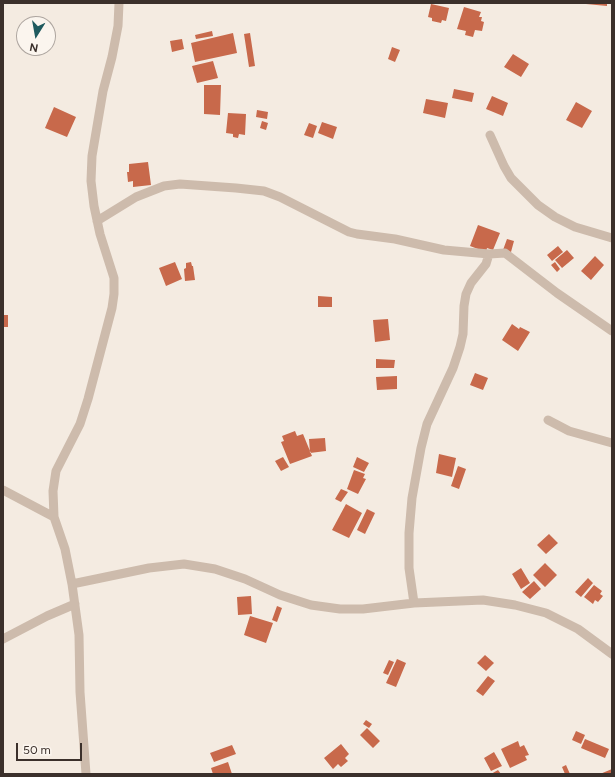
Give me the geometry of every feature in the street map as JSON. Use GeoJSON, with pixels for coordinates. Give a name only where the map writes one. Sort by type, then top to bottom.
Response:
{"type":"FeatureCollection","features":[{"type":"Feature","properties":{"kind":"street"},"geometry":{"type":"LineString","coordinates":[[86,774],[80,692],[79,635],[72,584],[65,549],[54,517],[53,491],[56,471],[80,424],[92,387],[113,301],[114,278],[97,221],[91,181],[92,156],[103,91],[112,58],[118,26],[119,3]]}},
{"type":"Feature","properties":{"kind":"street"},"geometry":{"type":"LineString","coordinates":[[490,135],[511,178],[538,205],[555,217],[575,227],[612,238]]}},
{"type":"Feature","properties":{"kind":"street"},"geometry":{"type":"LineString","coordinates":[[97,221],[136,197],[164,186],[180,184],[264,191],[280,197],[349,232],[395,238],[444,250],[489,254],[505,253],[551,289],[612,331]]}},
{"type":"Feature","properties":{"kind":"street"},"geometry":{"type":"LineString","coordinates":[[414,602],[409,568],[409,533],[412,498],[421,448],[427,424],[453,368],[460,347],[463,334],[466,294],[471,283],[486,264],[489,254]]}},
{"type":"Feature","properties":{"kind":"street"},"geometry":{"type":"LineString","coordinates":[[548,420],[569,432],[612,443]]}},
{"type":"Feature","properties":{"kind":"street"},"geometry":{"type":"LineString","coordinates":[[3,490],[54,517]]}},
{"type":"Feature","properties":{"kind":"street"},"geometry":{"type":"LineString","coordinates":[[72,584],[149,568],[184,564],[215,569],[245,579],[280,595],[311,605],[340,609],[363,609],[414,602],[483,600],[515,605],[546,613],[578,629],[612,654]]}},
{"type":"Feature","properties":{"kind":"street"},"geometry":{"type":"LineString","coordinates":[[3,639],[47,616],[75,604]]}},
{"type":"Feature","properties":{"kind":"building"},"geometry":{"type":"Polygon","coordinates":[[[607,3],[607,6],[586,4],[607,3]]]}},
{"type":"Feature","properties":{"kind":"building"},"geometry":{"type":"Polygon","coordinates":[[[431,4],[449,8],[446,21],[442,20],[441,23],[432,21],[432,18],[428,17],[431,4]]]}},
{"type":"Feature","properties":{"kind":"building"},"geometry":{"type":"Polygon","coordinates":[[[464,7],[481,12],[479,17],[482,17],[481,21],[484,22],[482,31],[475,30],[473,37],[465,35],[466,31],[457,29],[464,7]]]}},
{"type":"Feature","properties":{"kind":"building"},"geometry":{"type":"Polygon","coordinates":[[[212,31],[213,36],[196,39],[195,35],[212,31]]]}},
{"type":"Feature","properties":{"kind":"building"},"geometry":{"type":"Polygon","coordinates":[[[233,33],[237,53],[195,62],[191,43],[233,33]]]}},
{"type":"Feature","properties":{"kind":"building"},"geometry":{"type":"Polygon","coordinates":[[[250,33],[255,66],[249,67],[244,34],[250,33]]]}},
{"type":"Feature","properties":{"kind":"building"},"geometry":{"type":"Polygon","coordinates":[[[182,39],[184,49],[172,52],[170,41],[182,39]]]}},
{"type":"Feature","properties":{"kind":"building"},"geometry":{"type":"Polygon","coordinates":[[[392,47],[400,50],[395,62],[388,59],[392,47]]]}},
{"type":"Feature","properties":{"kind":"building"},"geometry":{"type":"Polygon","coordinates":[[[513,54],[529,64],[521,77],[504,67],[513,54]]]}},
{"type":"Feature","properties":{"kind":"building"},"geometry":{"type":"Polygon","coordinates":[[[213,61],[218,78],[197,83],[192,66],[213,61]]]}},
{"type":"Feature","properties":{"kind":"building"},"geometry":{"type":"Polygon","coordinates":[[[204,85],[221,85],[220,115],[204,114],[204,85]]]}},
{"type":"Feature","properties":{"kind":"building"},"geometry":{"type":"Polygon","coordinates":[[[454,89],[474,93],[472,102],[452,98],[454,89]]]}},
{"type":"Feature","properties":{"kind":"building"},"geometry":{"type":"Polygon","coordinates":[[[492,96],[508,103],[503,116],[486,109],[492,96]]]}},
{"type":"Feature","properties":{"kind":"building"},"geometry":{"type":"Polygon","coordinates":[[[426,99],[448,103],[445,118],[423,113],[426,99]]]}},
{"type":"Feature","properties":{"kind":"building"},"geometry":{"type":"Polygon","coordinates":[[[576,102],[592,111],[582,128],[566,120],[576,102]]]}},
{"type":"Feature","properties":{"kind":"building"},"geometry":{"type":"Polygon","coordinates":[[[54,107],[76,117],[67,137],[45,128],[54,107]]]}},
{"type":"Feature","properties":{"kind":"building"},"geometry":{"type":"Polygon","coordinates":[[[257,110],[268,112],[267,119],[256,117],[257,110]]]}},
{"type":"Feature","properties":{"kind":"building"},"geometry":{"type":"Polygon","coordinates":[[[228,113],[246,114],[245,135],[239,134],[238,138],[233,137],[233,134],[226,133],[228,113]]]}},
{"type":"Feature","properties":{"kind":"building"},"geometry":{"type":"Polygon","coordinates":[[[262,121],[268,123],[266,130],[260,128],[262,121]]]}},
{"type":"Feature","properties":{"kind":"building"},"geometry":{"type":"Polygon","coordinates":[[[322,122],[337,127],[333,139],[318,133],[322,122]]]}},
{"type":"Feature","properties":{"kind":"building"},"geometry":{"type":"Polygon","coordinates":[[[309,123],[317,126],[313,138],[304,135],[309,123]]]}},
{"type":"Feature","properties":{"kind":"building"},"geometry":{"type":"Polygon","coordinates":[[[148,162],[151,185],[133,187],[133,181],[128,182],[127,172],[129,172],[129,164],[148,162]]]}},
{"type":"Feature","properties":{"kind":"building"},"geometry":{"type":"Polygon","coordinates":[[[478,225],[500,233],[493,250],[487,248],[486,252],[470,246],[478,225]]]}},
{"type":"Feature","properties":{"kind":"building"},"geometry":{"type":"Polygon","coordinates":[[[507,239],[514,241],[511,252],[503,250],[507,239]]]}},
{"type":"Feature","properties":{"kind":"building"},"geometry":{"type":"Polygon","coordinates":[[[558,246],[563,252],[552,261],[547,255],[558,246]]]}},
{"type":"Feature","properties":{"kind":"building"},"geometry":{"type":"Polygon","coordinates":[[[567,250],[574,258],[562,268],[555,260],[567,250]]]}},
{"type":"Feature","properties":{"kind":"building"},"geometry":{"type":"Polygon","coordinates":[[[595,256],[604,265],[591,280],[581,271],[595,256]]]}},
{"type":"Feature","properties":{"kind":"building"},"geometry":{"type":"Polygon","coordinates":[[[175,262],[182,279],[166,286],[159,268],[175,262]]]}},
{"type":"Feature","properties":{"kind":"building"},"geometry":{"type":"Polygon","coordinates":[[[191,262],[195,280],[185,281],[184,269],[186,268],[186,263],[191,262]]]}},
{"type":"Feature","properties":{"kind":"building"},"geometry":{"type":"Polygon","coordinates":[[[555,262],[560,269],[557,272],[551,265],[555,262]]]}},
{"type":"Feature","properties":{"kind":"building"},"geometry":{"type":"Polygon","coordinates":[[[318,296],[332,297],[332,307],[318,307],[318,296]]]}},
{"type":"Feature","properties":{"kind":"building"},"geometry":{"type":"Polygon","coordinates":[[[3,315],[8,315],[8,327],[3,327],[3,315]]]}},
{"type":"Feature","properties":{"kind":"building"},"geometry":{"type":"Polygon","coordinates":[[[388,319],[390,340],[375,342],[373,320],[388,319]]]}},
{"type":"Feature","properties":{"kind":"building"},"geometry":{"type":"Polygon","coordinates":[[[512,324],[519,329],[520,327],[530,332],[518,351],[502,340],[512,324]]]}},
{"type":"Feature","properties":{"kind":"building"},"geometry":{"type":"Polygon","coordinates":[[[376,359],[395,360],[394,368],[376,368],[376,359]]]}},
{"type":"Feature","properties":{"kind":"building"},"geometry":{"type":"Polygon","coordinates":[[[475,373],[488,378],[483,390],[470,385],[475,373]]]}},
{"type":"Feature","properties":{"kind":"building"},"geometry":{"type":"Polygon","coordinates":[[[397,376],[397,389],[377,390],[376,377],[397,376]]]}},
{"type":"Feature","properties":{"kind":"building"},"geometry":{"type":"Polygon","coordinates":[[[295,431],[297,436],[303,434],[312,456],[290,464],[281,442],[284,441],[282,436],[295,431]]]}},
{"type":"Feature","properties":{"kind":"building"},"geometry":{"type":"Polygon","coordinates":[[[325,438],[326,451],[310,453],[309,439],[325,438]]]}},
{"type":"Feature","properties":{"kind":"building"},"geometry":{"type":"Polygon","coordinates":[[[439,454],[456,458],[452,477],[436,473],[439,454]]]}},
{"type":"Feature","properties":{"kind":"building"},"geometry":{"type":"Polygon","coordinates":[[[283,457],[289,467],[281,471],[275,461],[283,457]]]}},
{"type":"Feature","properties":{"kind":"building"},"geometry":{"type":"Polygon","coordinates":[[[357,457],[369,463],[364,472],[353,467],[357,457]]]}},
{"type":"Feature","properties":{"kind":"building"},"geometry":{"type":"Polygon","coordinates":[[[458,466],[466,469],[459,489],[451,486],[458,466]]]}},
{"type":"Feature","properties":{"kind":"building"},"geometry":{"type":"Polygon","coordinates":[[[354,470],[365,474],[363,478],[366,479],[358,494],[347,489],[354,470]]]}},
{"type":"Feature","properties":{"kind":"building"},"geometry":{"type":"Polygon","coordinates":[[[341,489],[348,492],[341,502],[335,499],[341,489]]]}},
{"type":"Feature","properties":{"kind":"building"},"geometry":{"type":"Polygon","coordinates":[[[346,504],[362,513],[349,538],[332,530],[346,504]]]}},
{"type":"Feature","properties":{"kind":"building"},"geometry":{"type":"Polygon","coordinates":[[[367,509],[375,513],[365,534],[357,530],[367,509]]]}},
{"type":"Feature","properties":{"kind":"building"},"geometry":{"type":"Polygon","coordinates":[[[549,534],[558,543],[546,554],[537,545],[549,534]]]}},
{"type":"Feature","properties":{"kind":"building"},"geometry":{"type":"Polygon","coordinates":[[[545,563],[557,575],[545,587],[533,575],[545,563]]]}},
{"type":"Feature","properties":{"kind":"building"},"geometry":{"type":"Polygon","coordinates":[[[521,568],[530,583],[521,589],[512,574],[521,568]]]}},
{"type":"Feature","properties":{"kind":"building"},"geometry":{"type":"Polygon","coordinates":[[[588,578],[593,583],[581,597],[575,592],[588,578]]]}},
{"type":"Feature","properties":{"kind":"building"},"geometry":{"type":"Polygon","coordinates":[[[534,581],[541,589],[530,599],[522,592],[534,581]]]}},
{"type":"Feature","properties":{"kind":"building"},"geometry":{"type":"Polygon","coordinates":[[[594,585],[602,591],[600,594],[603,596],[598,602],[595,600],[593,604],[584,597],[594,585]]]}},
{"type":"Feature","properties":{"kind":"building"},"geometry":{"type":"Polygon","coordinates":[[[251,596],[252,614],[238,615],[237,597],[251,596]]]}},
{"type":"Feature","properties":{"kind":"building"},"geometry":{"type":"Polygon","coordinates":[[[277,606],[282,608],[277,622],[272,620],[277,606]]]}},
{"type":"Feature","properties":{"kind":"building"},"geometry":{"type":"Polygon","coordinates":[[[250,616],[273,623],[266,643],[244,635],[250,616]]]}},
{"type":"Feature","properties":{"kind":"building"},"geometry":{"type":"Polygon","coordinates":[[[485,655],[494,663],[486,671],[477,663],[485,655]]]}},
{"type":"Feature","properties":{"kind":"building"},"geometry":{"type":"Polygon","coordinates":[[[397,659],[406,663],[396,687],[386,683],[397,659]]]}},
{"type":"Feature","properties":{"kind":"building"},"geometry":{"type":"Polygon","coordinates":[[[389,660],[394,662],[388,675],[383,673],[389,660]]]}},
{"type":"Feature","properties":{"kind":"building"},"geometry":{"type":"Polygon","coordinates":[[[488,676],[495,681],[483,696],[476,691],[488,676]]]}},
{"type":"Feature","properties":{"kind":"building"},"geometry":{"type":"Polygon","coordinates":[[[366,720],[372,724],[369,728],[363,724],[366,720]]]}},
{"type":"Feature","properties":{"kind":"building"},"geometry":{"type":"Polygon","coordinates":[[[367,728],[380,741],[373,748],[360,735],[367,728]]]}},
{"type":"Feature","properties":{"kind":"building"},"geometry":{"type":"Polygon","coordinates":[[[576,731],[585,735],[581,744],[572,740],[576,731]]]}},
{"type":"Feature","properties":{"kind":"building"},"geometry":{"type":"Polygon","coordinates":[[[585,739],[609,749],[605,758],[581,748],[585,739]]]}},
{"type":"Feature","properties":{"kind":"building"},"geometry":{"type":"Polygon","coordinates":[[[518,741],[520,747],[524,745],[529,755],[525,756],[527,760],[510,768],[501,749],[518,741]]]}},
{"type":"Feature","properties":{"kind":"building"},"geometry":{"type":"Polygon","coordinates":[[[341,744],[349,754],[345,758],[348,761],[341,767],[338,764],[333,769],[324,758],[341,744]]]}},
{"type":"Feature","properties":{"kind":"building"},"geometry":{"type":"Polygon","coordinates":[[[232,745],[236,754],[214,762],[210,753],[232,745]]]}},
{"type":"Feature","properties":{"kind":"building"},"geometry":{"type":"Polygon","coordinates":[[[494,752],[502,766],[491,771],[484,758],[494,752]]]}},
{"type":"Feature","properties":{"kind":"building"},"geometry":{"type":"Polygon","coordinates":[[[228,762],[232,774],[213,774],[211,768],[228,762]]]}},
{"type":"Feature","properties":{"kind":"building"},"geometry":{"type":"Polygon","coordinates":[[[566,765],[570,774],[565,774],[562,767],[566,765]]]}},
{"type":"Feature","properties":{"kind":"building"},"geometry":{"type":"Polygon","coordinates":[[[612,769],[612,774],[600,774],[612,769]]]}},
{"type":"Feature","properties":{"kind":"building"},"geometry":{"type":"Polygon","coordinates":[[[498,770],[501,774],[491,774],[498,770]]]}}]}
